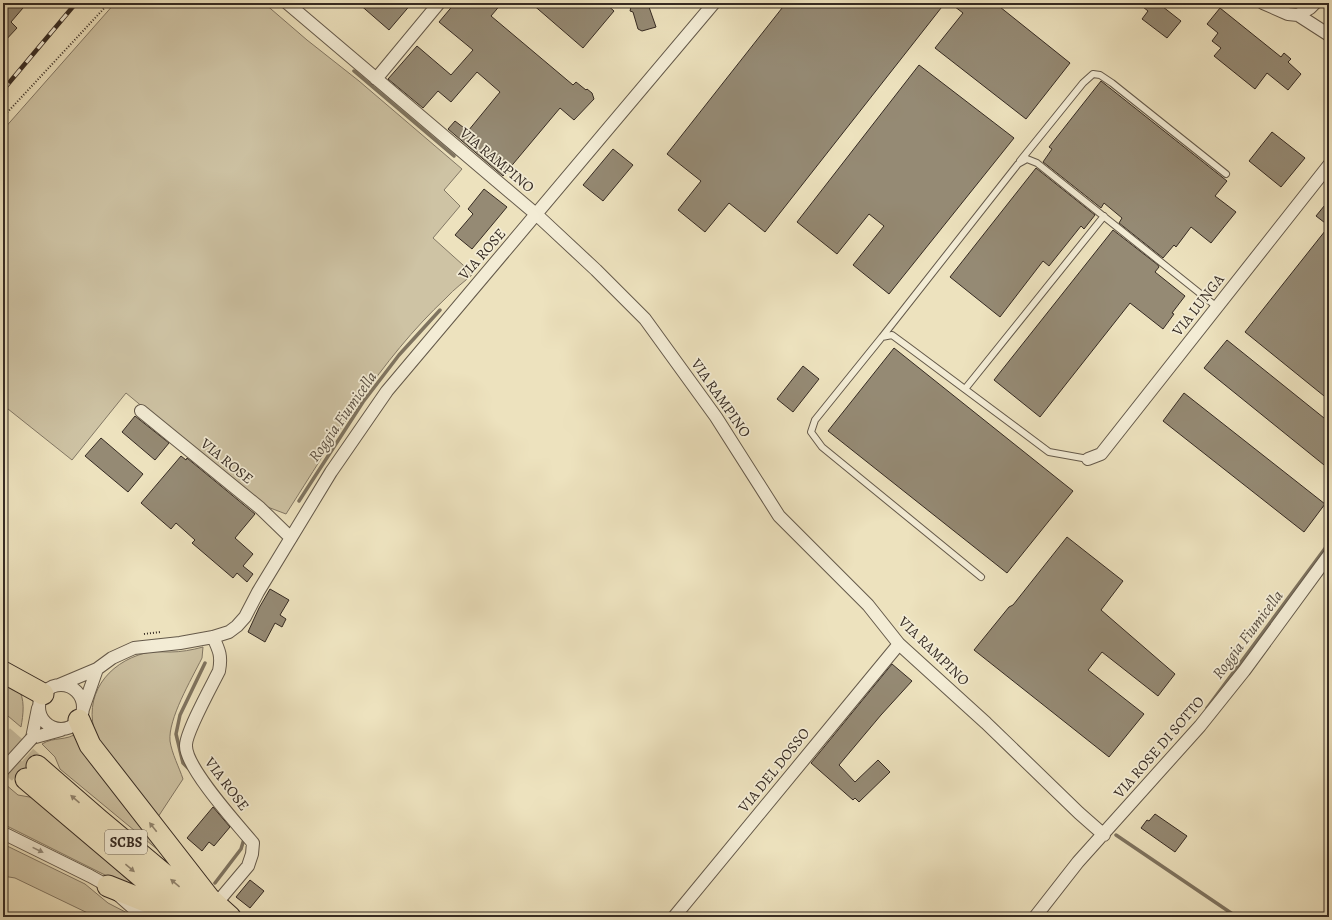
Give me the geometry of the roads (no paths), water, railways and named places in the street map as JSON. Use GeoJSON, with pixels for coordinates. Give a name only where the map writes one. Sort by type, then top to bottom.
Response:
{"type":"FeatureCollection","features":[{"type":"Feature","properties":{"kind":"highway"},"geometry":{"type":"LineString","coordinates":[[3,672],[47,694]]}},
{"type":"Feature","properties":{"kind":"highway"},"geometry":{"type":"LineString","coordinates":[[75,720],[90,745],[204,892],[230,917]]}},
{"type":"Feature","properties":{"kind":"highway","name":"SCBS"},"geometry":{"type":"LineString","coordinates":[[189,917],[32,773],[99,820],[218,908]]}},
{"type":"Feature","properties":{"kind":"highway"},"geometry":{"type":"LineString","coordinates":[[108,886],[153,904],[174,917]]}},
{"type":"Feature","properties":{"kind":"street","name":"VIA RAMPINO"},"geometry":{"type":"LineString","coordinates":[[287,3],[537,215],[596,270],[644,319],[716,417],[779,516],[868,605],[899,644],[986,723],[1079,813],[1104,835]]}},
{"type":"Feature","properties":{"kind":"street"},"geometry":{"type":"LineString","coordinates":[[376,79],[439,3]]}},
{"type":"Feature","properties":{"kind":"street","name":"VIA ROSE"},"geometry":{"type":"LineString","coordinates":[[47,694],[97,669],[112,658],[134,648],[180,643],[213,637],[229,632],[237,626],[244,617],[290,538],[331,472],[387,391],[427,342],[537,215],[714,3]]}},
{"type":"Feature","properties":{"kind":"street"},"geometry":{"type":"LineString","coordinates":[[1263,3],[1288,14],[1298,15],[1329,35]]}},
{"type":"Feature","properties":{"kind":"street"},"geometry":{"type":"LineString","coordinates":[[1298,15],[1310,8],[1315,3]]}},
{"type":"Feature","properties":{"kind":"street","name":"VIA LUNGA"},"geometry":{"type":"LineString","coordinates":[[1088,459],[1101,454],[1329,165]]}},
{"type":"Feature","properties":{"kind":"street","name":"VIA ROSE"},"geometry":{"type":"LineString","coordinates":[[141,411],[260,508],[290,538]]}},
{"type":"Feature","properties":{"kind":"street","name":"VIA ROSE DI SOTTO"},"geometry":{"type":"LineString","coordinates":[[1035,917],[1078,862],[1104,835],[1200,726],[1244,671],[1329,555]]}},
{"type":"Feature","properties":{"kind":"street","name":"VIA ROSE"},"geometry":{"type":"LineString","coordinates":[[213,637],[220,651],[221,660],[219,671],[185,745],[187,754],[196,772],[253,843],[252,854],[248,866],[218,908]]}},
{"type":"Feature","properties":{"kind":"street","name":"VIA DEL DOSSO"},"geometry":{"type":"LineString","coordinates":[[674,917],[899,644]]}},
{"type":"Feature","properties":{"kind":"street"},"geometry":{"type":"LineString","coordinates":[[32,738],[75,720],[82,703],[74,690],[67,686],[47,694],[39,711],[42,719],[47,725],[54,729],[75,720],[97,669]]}},
{"type":"Feature","properties":{"kind":"street"},"geometry":{"type":"LineString","coordinates":[[3,770],[32,738],[47,694]]}},
{"type":"Feature","properties":{"kind":"street"},"geometry":{"type":"LineString","coordinates":[[3,833],[108,886],[134,908],[151,917]]}},
{"type":"Feature","properties":{"kind":"lane"},"geometry":{"type":"LineString","coordinates":[[981,577],[822,447],[811,432],[815,420],[1070,99],[1083,83],[1093,74],[1100,75],[1112,84],[1226,174]]}},
{"type":"Feature","properties":{"kind":"lane"},"geometry":{"type":"LineString","coordinates":[[1018,164],[1027,159],[1037,163],[1217,307]]}},
{"type":"Feature","properties":{"kind":"lane"},"geometry":{"type":"LineString","coordinates":[[966,389],[1104,216]]}},
{"type":"Feature","properties":{"kind":"lane"},"geometry":{"type":"LineString","coordinates":[[882,336],[892,335],[1049,452],[1088,459]]}},
{"type":"Feature","properties":{"kind":"waterway","name":"Roggia Fiumicella"},"geometry":{"type":"LineString","coordinates":[[354,71],[454,156]]}},
{"type":"Feature","properties":{"kind":"waterway","name":"Roggia Fiumicella"},"geometry":{"type":"LineString","coordinates":[[299,501],[363,402],[399,355],[440,310]]}},
{"type":"Feature","properties":{"kind":"waterway","name":"Roggia Fiumicella"},"geometry":{"type":"LineString","coordinates":[[1207,708],[1329,543]]}},
{"type":"Feature","properties":{"kind":"waterway","name":"Roggia Fiumicella"},"geometry":{"type":"LineString","coordinates":[[190,770],[183,763],[176,734],[180,715],[205,663]]}},
{"type":"Feature","properties":{"kind":"waterway","name":"Roggia Fiumicella"},"geometry":{"type":"LineString","coordinates":[[1116,835],[1237,917]]}},
{"type":"Feature","properties":{"kind":"waterway","name":"Roggia Fiumicella"},"geometry":{"type":"LineString","coordinates":[[215,883],[241,849],[244,839]]}},
{"type":"Feature","properties":{"kind":"tunnel"},"geometry":{"type":"LineString","coordinates":[[3,736],[37,766]]}},
{"type":"Feature","properties":{"kind":"tunnel"},"geometry":{"type":"LineString","coordinates":[[3,759],[26,779]]}},
{"type":"Feature","properties":{"kind":"railway"},"geometry":{"type":"LineString","coordinates":[[3,90],[76,3]]}}]}
